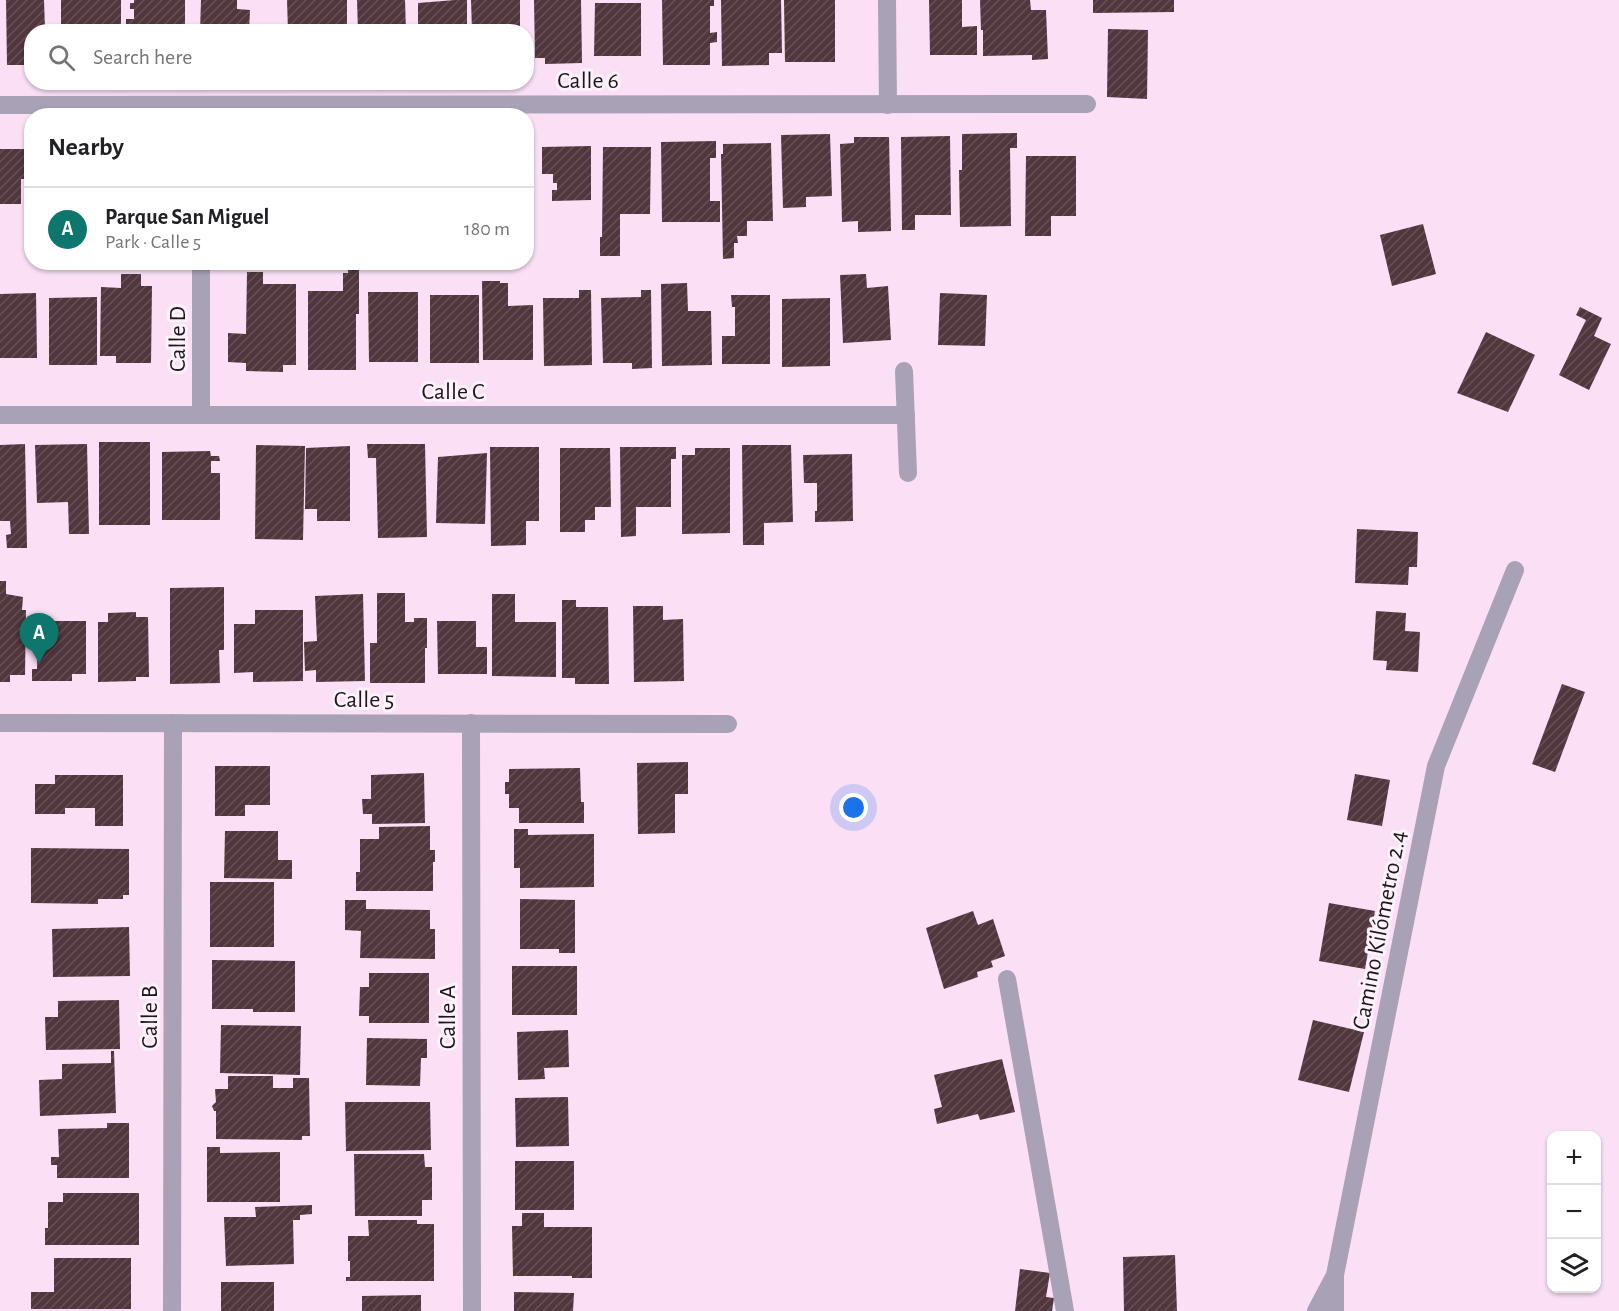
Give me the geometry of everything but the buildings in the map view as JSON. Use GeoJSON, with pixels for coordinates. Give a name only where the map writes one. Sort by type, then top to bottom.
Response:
{"type":"FeatureCollection","features":[{"type":"Feature","properties":{"kind":"street"},"geometry":{"type":"LineString","coordinates":[[887,0],[888,105]]}},
{"type":"Feature","properties":{"kind":"street","name":"Calle 6"},"geometry":{"type":"LineString","coordinates":[[475,108],[1087,104]]}},
{"type":"Feature","properties":{"kind":"street","name":"Calle 6"},"geometry":{"type":"LineString","coordinates":[[0,105],[120,108]]}},
{"type":"Feature","properties":{"kind":"street","name":"Calle D"},"geometry":{"type":"LineString","coordinates":[[201,270],[201,414]]}},
{"type":"Feature","properties":{"kind":"street"},"geometry":{"type":"LineString","coordinates":[[904,371],[908,473]]}},
{"type":"Feature","properties":{"kind":"street","name":"Calle C"},"geometry":{"type":"LineString","coordinates":[[0,414],[906,415]]}},
{"type":"Feature","properties":{"kind":"street","name":"Camino Kilómetro 2.4"},"geometry":{"type":"LineString","coordinates":[[1335,1311],[1335,1275],[1436,766],[1515,570]]}},
{"type":"Feature","properties":{"kind":"street","name":"Calle 5"},"geometry":{"type":"LineString","coordinates":[[0,723],[728,724]]}},
{"type":"Feature","properties":{"kind":"street","name":"Calle B"},"geometry":{"type":"LineString","coordinates":[[172,1311],[173,723]]}},
{"type":"Feature","properties":{"kind":"street","name":"Calle A"},"geometry":{"type":"LineString","coordinates":[[471,723],[472,1311]]}},
{"type":"Feature","properties":{"kind":"street"},"geometry":{"type":"LineString","coordinates":[[1007,979],[1065,1311]]}},
{"type":"Feature","properties":{"kind":"street"},"geometry":{"type":"LineString","coordinates":[[1316,1311],[1335,1275]]}},
{"type":"Feature","properties":{"kind":"place","name":"Parque San Miguel"},"geometry":{"type":"Point","coordinates":[39,663]}}]}
